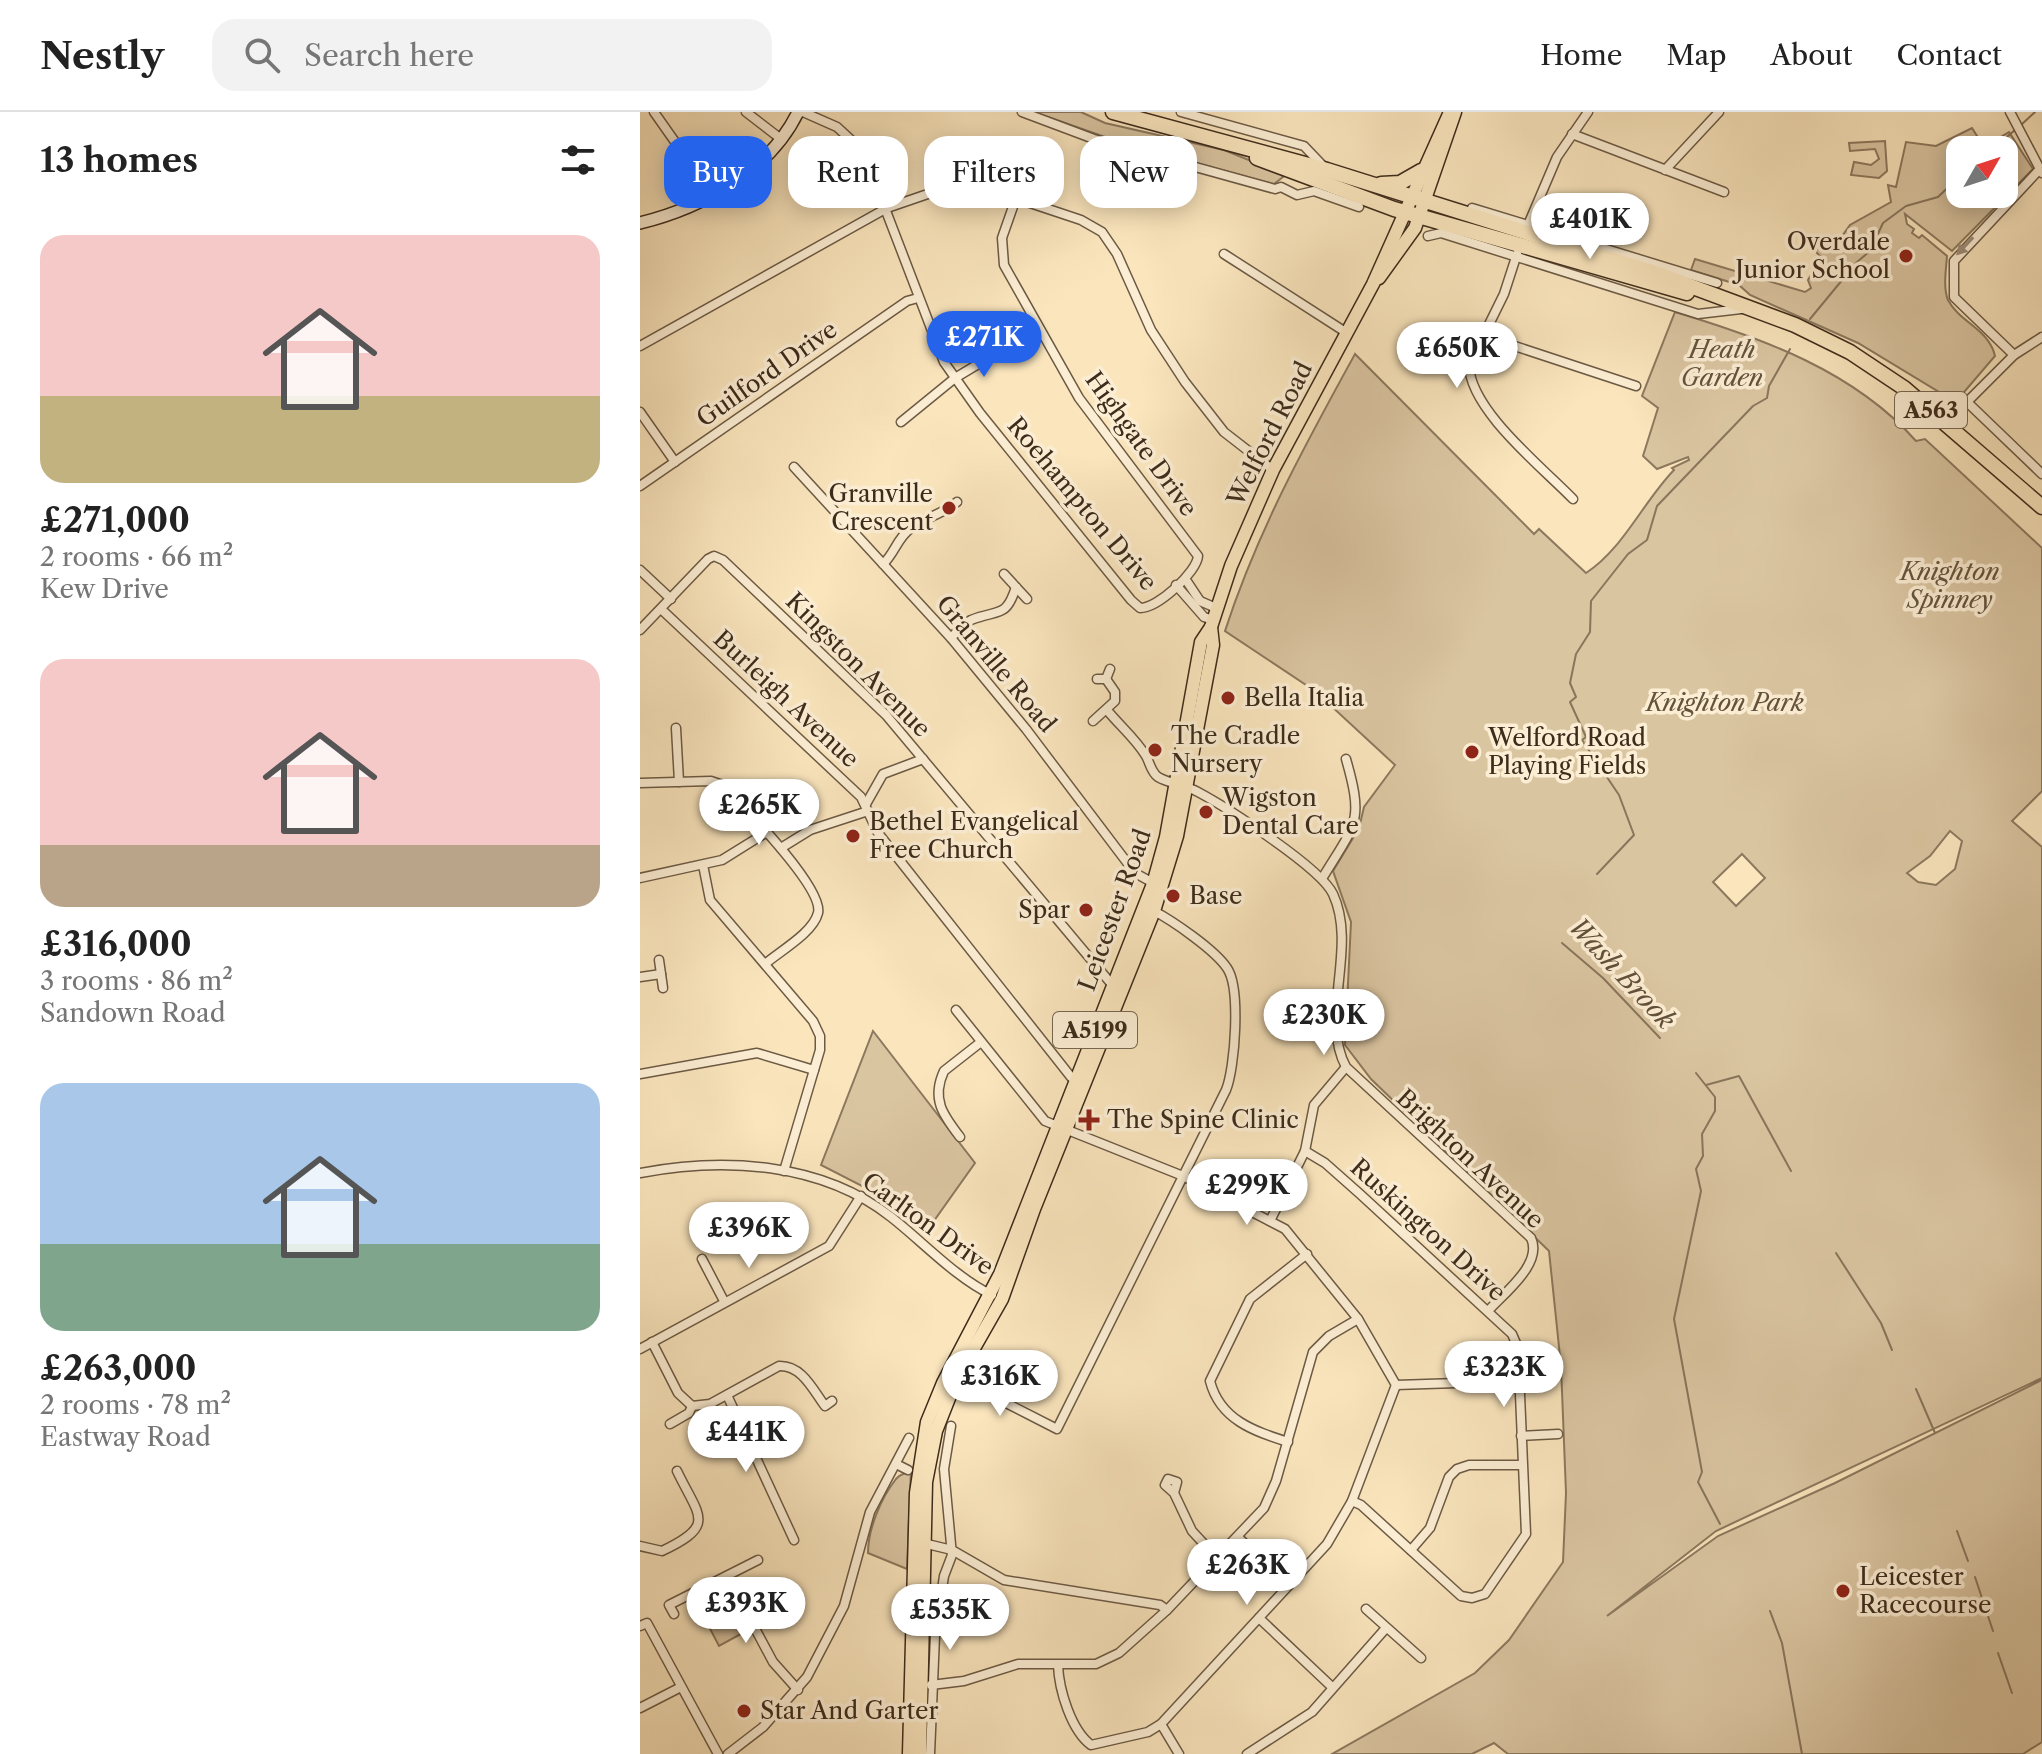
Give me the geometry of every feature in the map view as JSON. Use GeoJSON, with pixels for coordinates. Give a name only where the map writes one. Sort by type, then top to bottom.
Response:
{"type":"FeatureCollection","features":[{"type":"Feature","properties":{"kind":"highway","name":"A563"},"geometry":{"type":"LineString","coordinates":[[1113,112],[1368,184],[1518,251],[1776,318]]}},
{"type":"Feature","properties":{"kind":"highway","name":"A563"},"geometry":{"type":"LineString","coordinates":[[1227,146],[1286,170],[1415,207],[1488,222],[1687,283],[1803,329],[1850,352],[1904,388],[2042,507]]}},
{"type":"Feature","properties":{"kind":"highway","name":"A563"},"geometry":{"type":"LineString","coordinates":[[1368,184],[1400,183],[1421,171]]}},
{"type":"Feature","properties":{"kind":"highway"},"geometry":{"type":"LineString","coordinates":[[1488,222],[1517,238],[1518,251]]}},
{"type":"Feature","properties":{"kind":"main road","name":"Welford Road"},"geometry":{"type":"LineString","coordinates":[[1415,207],[1421,171],[1452,112]]}},
{"type":"Feature","properties":{"kind":"main road","name":"Welford Road"},"geometry":{"type":"LineString","coordinates":[[1213,619],[1240,543],[1273,470],[1415,207],[1452,112]]}},
{"type":"Feature","properties":{"kind":"main road","name":"Leicester Road"},"geometry":{"type":"LineString","coordinates":[[1118,988],[1154,911],[1157,885],[1213,645],[1213,619]]}},
{"type":"Feature","properties":{"kind":"main road","name":"Leicester Road"},"geometry":{"type":"LineString","coordinates":[[935,1415],[957,1378],[996,1297],[1157,885]]}},
{"type":"Feature","properties":{"kind":"main road","name":"Leicester Road"},"geometry":{"type":"LineString","coordinates":[[935,1415],[950,1369],[996,1297]]}},
{"type":"Feature","properties":{"kind":"main road","name":"A5199"},"geometry":{"type":"LineString","coordinates":[[920,1754],[918,1470],[935,1415]]}},
{"type":"Feature","properties":{"kind":"main road","name":"A5199"},"geometry":{"type":"LineString","coordinates":[[909,1754],[920,1543]]}},
{"type":"Feature","properties":{"kind":"street"},"geometry":{"type":"LineString","coordinates":[[654,112],[671,136]]}},
{"type":"Feature","properties":{"kind":"street"},"geometry":{"type":"LineString","coordinates":[[746,112],[781,139]]}},
{"type":"Feature","properties":{"kind":"street"},"geometry":{"type":"LineString","coordinates":[[772,148],[801,112]]}},
{"type":"Feature","properties":{"kind":"street","name":"Roehampton Drive"},"geometry":{"type":"LineString","coordinates":[[801,112],[848,136]]}},
{"type":"Feature","properties":{"kind":"street"},"geometry":{"type":"LineString","coordinates":[[1022,112],[1155,157],[1275,189],[1286,181],[1286,170]]}},
{"type":"Feature","properties":{"kind":"street"},"geometry":{"type":"LineString","coordinates":[[1181,112],[1304,146],[1327,170]]}},
{"type":"Feature","properties":{"kind":"street"},"geometry":{"type":"LineString","coordinates":[[1528,225],[1557,157],[1588,112]]}},
{"type":"Feature","properties":{"kind":"street"},"geometry":{"type":"LineString","coordinates":[[1665,170],[1719,112]]}},
{"type":"Feature","properties":{"kind":"street"},"geometry":{"type":"LineString","coordinates":[[2010,112],[2040,172],[1954,261],[1954,297],[2014,355]]}},
{"type":"Feature","properties":{"kind":"street"},"geometry":{"type":"LineString","coordinates":[[1572,134],[1724,192]]}},
{"type":"Feature","properties":{"kind":"street"},"geometry":{"type":"LineString","coordinates":[[1281,187],[1297,195],[1314,191],[1359,207]]}},
{"type":"Feature","properties":{"kind":"street"},"geometry":{"type":"LineString","coordinates":[[640,223],[687,208]]}},
{"type":"Feature","properties":{"kind":"street"},"geometry":{"type":"LineString","coordinates":[[640,346],[887,208]]}},
{"type":"Feature","properties":{"kind":"street","name":"Roehampton Drive"},"geometry":{"type":"LineString","coordinates":[[887,208],[939,352],[955,378],[1136,606],[1149,607],[1180,582]]}},
{"type":"Feature","properties":{"kind":"street","name":"Highgate Drive"},"geometry":{"type":"LineString","coordinates":[[1013,208],[1000,251],[1038,328],[1111,444],[1195,550],[1197,566],[1180,582]]}},
{"type":"Feature","properties":{"kind":"street"},"geometry":{"type":"LineString","coordinates":[[1046,208],[1081,220],[1102,232],[1117,254],[1151,330],[1185,382],[1224,432],[1273,470]]}},
{"type":"Feature","properties":{"kind":"street"},"geometry":{"type":"LineString","coordinates":[[1472,208],[1717,283]]}},
{"type":"Feature","properties":{"kind":"street"},"geometry":{"type":"LineString","coordinates":[[1428,236],[1441,233],[1518,251],[1469,365],[1475,393],[1573,499]]}},
{"type":"Feature","properties":{"kind":"street"},"geometry":{"type":"LineString","coordinates":[[1224,254],[1347,333]]}},
{"type":"Feature","properties":{"kind":"street","name":"Guilford Drive"},"geometry":{"type":"LineString","coordinates":[[640,486],[907,301],[918,298]]}},
{"type":"Feature","properties":{"kind":"street"},"geometry":{"type":"LineString","coordinates":[[901,422],[955,378],[1038,328]]}},
{"type":"Feature","properties":{"kind":"street"},"geometry":{"type":"LineString","coordinates":[[1484,336],[1636,386]]}},
{"type":"Feature","properties":{"kind":"street"},"geometry":{"type":"LineString","coordinates":[[2042,338],[2014,355],[1967,402],[2042,474]]}},
{"type":"Feature","properties":{"kind":"street"},"geometry":{"type":"LineString","coordinates":[[640,412],[675,462]]}},
{"type":"Feature","properties":{"kind":"street","name":"Granville Road"},"geometry":{"type":"LineString","coordinates":[[794,467],[951,638],[1026,729],[1135,873],[1157,885]]}},
{"type":"Feature","properties":{"kind":"street"},"geometry":{"type":"LineString","coordinates":[[883,564],[898,540],[911,528],[938,517],[957,502]]}},
{"type":"Feature","properties":{"kind":"street","name":"Kingston Avenue"},"geometry":{"type":"LineString","coordinates":[[671,599],[714,556],[723,560],[886,715],[1118,988]]}},
{"type":"Feature","properties":{"kind":"street"},"geometry":{"type":"LineString","coordinates":[[640,570],[671,599],[640,630]]}},
{"type":"Feature","properties":{"kind":"street"},"geometry":{"type":"LineString","coordinates":[[1004,574],[1027,599]]}},
{"type":"Feature","properties":{"kind":"street"},"geometry":{"type":"LineString","coordinates":[[1180,582],[1213,619]]}},
{"type":"Feature","properties":{"kind":"street"},"geometry":{"type":"LineString","coordinates":[[951,638],[971,620],[1005,610],[1013,600],[1016,587]]}},
{"type":"Feature","properties":{"kind":"street","name":"Burleigh Avenue"},"geometry":{"type":"LineString","coordinates":[[661,609],[867,807],[878,833],[1080,1081]]}},
{"type":"Feature","properties":{"kind":"street"},"geometry":{"type":"LineString","coordinates":[[1093,721],[1107,710],[1116,697],[1102,679],[1110,669]]}},
{"type":"Feature","properties":{"kind":"street"},"geometry":{"type":"LineString","coordinates":[[1107,710],[1143,752],[1157,776],[1181,784],[1323,877],[1340,911],[1342,936],[1337,1040],[1346,1067],[1314,1105],[1305,1151],[1270,1221]]}},
{"type":"Feature","properties":{"kind":"street"},"geometry":{"type":"LineString","coordinates":[[676,728],[679,782]]}},
{"type":"Feature","properties":{"kind":"street"},"geometry":{"type":"LineString","coordinates":[[781,848],[810,830],[867,807],[883,774],[923,759]]}},
{"type":"Feature","properties":{"kind":"street"},"geometry":{"type":"LineString","coordinates":[[1323,877],[1356,819],[1357,799],[1346,759]]}},
{"type":"Feature","properties":{"kind":"street"},"geometry":{"type":"LineString","coordinates":[[640,783],[711,781],[723,785],[781,848],[816,899],[819,911],[812,924],[765,964]]}},
{"type":"Feature","properties":{"kind":"street"},"geometry":{"type":"LineString","coordinates":[[640,878],[722,860],[767,832]]}},
{"type":"Feature","properties":{"kind":"street"},"geometry":{"type":"LineString","coordinates":[[703,865],[710,900],[817,1029],[820,1050],[784,1171]]}},
{"type":"Feature","properties":{"kind":"street"},"geometry":{"type":"LineString","coordinates":[[957,1378],[1057,1429],[1231,1076],[1233,986],[1228,968],[1154,911]]}},
{"type":"Feature","properties":{"kind":"street"},"geometry":{"type":"LineString","coordinates":[[659,960],[663,988]]}},
{"type":"Feature","properties":{"kind":"street"},"geometry":{"type":"LineString","coordinates":[[640,977],[661,974]]}},
{"type":"Feature","properties":{"kind":"street"},"geometry":{"type":"LineString","coordinates":[[956,1010],[1045,1121],[1183,1176],[1285,1229],[1358,1319],[1395,1377],[1396,1385],[1352,1501],[1327,1544],[1161,1724],[1148,1732],[1091,1745],[1081,1737],[1074,1722],[1058,1665]]}},
{"type":"Feature","properties":{"kind":"street"},"geometry":{"type":"LineString","coordinates":[[960,1137],[941,1113],[938,1101],[941,1077],[981,1042]]}},
{"type":"Feature","properties":{"kind":"street"},"geometry":{"type":"LineString","coordinates":[[640,1074],[757,1053],[814,1070]]}},
{"type":"Feature","properties":{"kind":"street","name":"Brighton Avenue"},"geometry":{"type":"LineString","coordinates":[[1346,1067],[1531,1238],[1535,1253],[1533,1260],[1488,1311]]}},
{"type":"Feature","properties":{"kind":"street","name":"Ruskington Drive"},"geometry":{"type":"LineString","coordinates":[[1305,1151],[1325,1163],[1488,1311],[1512,1334],[1518,1348],[1526,1534],[1485,1594],[1472,1598],[1461,1596],[1352,1501]]}},
{"type":"Feature","properties":{"kind":"street","name":"Carlton Drive"},"geometry":{"type":"LineString","coordinates":[[640,1173],[704,1164],[784,1171],[823,1180],[861,1196],[996,1297]]}},
{"type":"Feature","properties":{"kind":"street"},"geometry":{"type":"LineString","coordinates":[[640,1349],[829,1246],[861,1196]]}},
{"type":"Feature","properties":{"kind":"street"},"geometry":{"type":"LineString","coordinates":[[1288,1442],[1236,1422],[1210,1381],[1250,1299],[1307,1254]]}},
{"type":"Feature","properties":{"kind":"street"},"geometry":{"type":"LineString","coordinates":[[702,1259],[724,1301]]}},
{"type":"Feature","properties":{"kind":"street"},"geometry":{"type":"LineString","coordinates":[[931,1685],[964,1681],[1018,1664],[1096,1664],[1119,1653],[1218,1559],[1264,1508],[1288,1442],[1313,1352],[1329,1336],[1358,1319]]}},
{"type":"Feature","properties":{"kind":"street"},"geometry":{"type":"LineString","coordinates":[[652,1342],[678,1393],[692,1406],[710,1404],[779,1366],[788,1365],[802,1374],[825,1406]]}},
{"type":"Feature","properties":{"kind":"street"},"geometry":{"type":"LineString","coordinates":[[1396,1385],[1518,1381]]}},
{"type":"Feature","properties":{"kind":"street"},"geometry":{"type":"LineString","coordinates":[[727,1395],[794,1540]]}},
{"type":"Feature","properties":{"kind":"street"},"geometry":{"type":"LineString","coordinates":[[670,1424],[689,1413],[692,1406]]}},
{"type":"Feature","properties":{"kind":"street"},"geometry":{"type":"LineString","coordinates":[[930,1754],[931,1685],[944,1576],[952,1550],[944,1469],[951,1426]]}},
{"type":"Feature","properties":{"kind":"street"},"geometry":{"type":"LineString","coordinates":[[1521,1436],[1558,1434]]}},
{"type":"Feature","properties":{"kind":"street"},"geometry":{"type":"LineString","coordinates":[[728,1754],[763,1727],[798,1690],[844,1606],[865,1526],[909,1438]]}},
{"type":"Feature","properties":{"kind":"street"},"geometry":{"type":"LineString","coordinates":[[896,1464],[908,1470]]}},
{"type":"Feature","properties":{"kind":"street"},"geometry":{"type":"LineString","coordinates":[[1411,1550],[1430,1528],[1449,1477],[1457,1469],[1469,1465],[1522,1465]]}},
{"type":"Feature","properties":{"kind":"street"},"geometry":{"type":"LineString","coordinates":[[640,1546],[662,1551],[696,1532],[700,1523],[698,1513],[677,1471]]}},
{"type":"Feature","properties":{"kind":"street"},"geometry":{"type":"LineString","coordinates":[[1174,1493],[1192,1531],[1218,1559]]}},
{"type":"Feature","properties":{"kind":"street"},"geometry":{"type":"LineString","coordinates":[[1238,1537],[1287,1586]]}},
{"type":"Feature","properties":{"kind":"street"},"geometry":{"type":"LineString","coordinates":[[920,1543],[952,1550],[1004,1580],[1160,1605],[1167,1610]]}},
{"type":"Feature","properties":{"kind":"street"},"geometry":{"type":"LineString","coordinates":[[674,1614],[669,1605],[758,1560]]}},
{"type":"Feature","properties":{"kind":"street"},"geometry":{"type":"LineString","coordinates":[[727,1576],[773,1662],[798,1690]]}},
{"type":"Feature","properties":{"kind":"street"},"geometry":{"type":"LineString","coordinates":[[1366,1609],[1421,1658]]}},
{"type":"Feature","properties":{"kind":"street"},"geometry":{"type":"LineString","coordinates":[[1259,1618],[1332,1687]]}},
{"type":"Feature","properties":{"kind":"street"},"geometry":{"type":"LineString","coordinates":[[643,1624],[718,1754]]}},
{"type":"Feature","properties":{"kind":"street"},"geometry":{"type":"LineString","coordinates":[[1247,1754],[1312,1712],[1386,1628]]}},
{"type":"Feature","properties":{"kind":"street"},"geometry":{"type":"LineString","coordinates":[[640,1708],[681,1687]]}},
{"type":"Feature","properties":{"kind":"street"},"geometry":{"type":"LineString","coordinates":[[1161,1724],[1179,1754]]}},
{"type":"Feature","properties":{"kind":"green space"},"geometry":{"type":"Polygon","coordinates":[[[1034,112],[1081,112],[1105,123],[1162,136],[1102,136],[1034,112]]]}},
{"type":"Feature","properties":{"kind":"green space"},"geometry":{"type":"Polygon","coordinates":[[[1972,128],[1977,136],[1956,136],[1972,128]]]}},
{"type":"Feature","properties":{"kind":"green space"},"geometry":{"type":"Polygon","coordinates":[[[1885,141],[1887,171],[1879,178],[1851,175],[1854,162],[1871,165],[1879,159],[1875,149],[1850,151],[1849,143],[1885,141]]]}},
{"type":"Feature","properties":{"kind":"green space"},"geometry":{"type":"Polygon","coordinates":[[[1946,141],[1946,208],[1994,208],[1952,251],[1905,214],[1907,224],[1914,229],[1912,233],[1919,238],[1922,235],[1947,256],[1945,284],[1948,300],[1987,339],[1995,356],[1954,401],[1858,343],[1750,295],[1739,285],[1691,270],[1695,259],[1805,292],[1811,288],[1808,280],[1821,257],[1816,252],[1817,248],[1832,250],[1850,225],[1891,202],[1888,185],[1896,187],[1906,142],[1936,146],[1946,141]]]}},
{"type":"Feature","properties":{"kind":"green space"},"geometry":{"type":"Polygon","coordinates":[[[1197,144],[1224,150],[1281,173],[1283,177],[1274,184],[1197,163],[1197,144]]]}},
{"type":"Feature","properties":{"kind":"green space"},"geometry":{"type":"Polygon","coordinates":[[[2018,146],[2033,169],[2018,184],[2018,146]]]}},
{"type":"Feature","properties":{"kind":"green space"},"geometry":{"type":"Polygon","coordinates":[[[1675,312],[1741,333],[1805,360],[1864,395],[1916,441],[1925,439],[2042,548],[2042,791],[2012,821],[2042,847],[2042,1378],[1716,1531],[1607,1616],[1718,1536],[1835,1483],[2042,1380],[2042,1742],[2023,1754],[1508,1754],[1494,1743],[1472,1754],[1332,1754],[1475,1673],[1509,1640],[1563,1562],[1566,1493],[1561,1366],[1549,1251],[1371,1079],[1345,1045],[1351,922],[1333,871],[1359,828],[1364,807],[1395,765],[1315,691],[1225,631],[1267,524],[1355,354],[1534,534],[1539,529],[1586,573],[1622,538],[1674,470],[1672,468],[1689,460],[1688,457],[1657,469],[1643,456],[1658,408],[1642,396],[1675,312]],[[1950,831],[1930,856],[1907,873],[1918,882],[1936,885],[1955,869],[1962,841],[1950,831]],[[1742,854],[1713,882],[1736,906],[1765,878],[1742,854]]]}},
{"type":"Feature","properties":{"kind":"green space"},"geometry":{"type":"Polygon","coordinates":[[[873,1031],[975,1163],[926,1232],[872,1191],[821,1165],[873,1031]]]}},
{"type":"Feature","properties":{"kind":"green space"},"geometry":{"type":"Polygon","coordinates":[[[911,1469],[907,1569],[868,1553],[870,1534],[881,1504],[896,1479],[911,1469]]]}},
{"type":"Feature","properties":{"kind":"green space"},"geometry":{"type":"Polygon","coordinates":[[[725,1583],[750,1629],[719,1646],[695,1600],[725,1583]]]}},
{"type":"Feature","properties":{"kind":"waterway"},"geometry":{"type":"LineString","coordinates":[[2021,125],[2035,112]]}},
{"type":"Feature","properties":{"kind":"waterway"},"geometry":{"type":"LineString","coordinates":[[2008,136],[2016,129]]}},
{"type":"Feature","properties":{"kind":"waterway","name":"Wash Brook"},"geometry":{"type":"LineString","coordinates":[[1810,319],[1857,262],[1870,251],[1883,223],[1906,206],[1938,197],[1946,189]]}},
{"type":"Feature","properties":{"kind":"waterway","name":"Wash Brook"},"geometry":{"type":"LineString","coordinates":[[1597,874],[1634,835],[1619,795],[1582,740],[1586,737],[1570,702],[1576,697],[1570,683],[1576,654],[1590,632],[1591,601],[1628,554],[1647,540],[1657,506],[1753,406],[1767,398],[1769,386],[1790,349]]}},
{"type":"Feature","properties":{"kind":"waterway","name":"Wash Brook"},"geometry":{"type":"LineString","coordinates":[[1562,943],[1603,978],[1660,1038]]}},
{"type":"Feature","properties":{"kind":"waterway","name":"Wash Brook"},"geometry":{"type":"LineString","coordinates":[[1696,1073],[1715,1097],[1715,1111],[1702,1134],[1703,1156],[1696,1169],[1701,1191],[1674,1319],[1702,1472],[1698,1482],[1720,1524]]}},
{"type":"Feature","properties":{"kind":"waterway"},"geometry":{"type":"LineString","coordinates":[[1706,1085],[1739,1076],[1791,1171]]}},
{"type":"Feature","properties":{"kind":"waterway"},"geometry":{"type":"LineString","coordinates":[[1836,1253],[1881,1323],[1892,1350]]}},
{"type":"Feature","properties":{"kind":"waterway"},"geometry":{"type":"LineString","coordinates":[[1916,1389],[1935,1433]]}},
{"type":"Feature","properties":{"kind":"waterway"},"geometry":{"type":"LineString","coordinates":[[1957,1531],[1968,1561]]}},
{"type":"Feature","properties":{"kind":"waterway"},"geometry":{"type":"LineString","coordinates":[[1975,1577],[1993,1631]]}},
{"type":"Feature","properties":{"kind":"waterway","name":"Wash Brook"},"geometry":{"type":"LineString","coordinates":[[1770,1611],[1782,1643],[1802,1754]]}},
{"type":"Feature","properties":{"kind":"waterway"},"geometry":{"type":"LineString","coordinates":[[1998,1653],[2012,1693]]}},
{"type":"Feature","properties":{"kind":"place","name":"Overdale Junior School"},"geometry":{"type":"Point","coordinates":[1906,256]}},
{"type":"Feature","properties":{"kind":"place","name":"Granville Crescent"},"geometry":{"type":"Point","coordinates":[949,508]}},
{"type":"Feature","properties":{"kind":"place","name":"Bella Italia"},"geometry":{"type":"Point","coordinates":[1228,698]}},
{"type":"Feature","properties":{"kind":"place","name":"The Cradle Nursery"},"geometry":{"type":"Point","coordinates":[1155,750]}},
{"type":"Feature","properties":{"kind":"place","name":"Welford Road Playing Fields"},"geometry":{"type":"Point","coordinates":[1472,752]}},
{"type":"Feature","properties":{"kind":"place","name":"Wigston Dental Care"},"geometry":{"type":"Point","coordinates":[1206,812]}},
{"type":"Feature","properties":{"kind":"place","name":"Bethel Evangelical Free Church"},"geometry":{"type":"Point","coordinates":[853,836]}},
{"type":"Feature","properties":{"kind":"place","name":"Base"},"geometry":{"type":"Point","coordinates":[1173,896]}},
{"type":"Feature","properties":{"kind":"place","name":"Spar"},"geometry":{"type":"Point","coordinates":[1086,910]}},
{"type":"Feature","properties":{"kind":"place","name":"The Spine Clinic"},"geometry":{"type":"Point","coordinates":[1089,1120]}},
{"type":"Feature","properties":{"kind":"place","name":"Leicester Racecourse"},"geometry":{"type":"Point","coordinates":[1843,1591]}},
{"type":"Feature","properties":{"kind":"place","name":"Star And Garter"},"geometry":{"type":"Point","coordinates":[744,1711]}},
{"type":"Feature","properties":{"kind":"park label","name":"Heath Garden"},"geometry":{"type":"Point","coordinates":[1722,364]}},
{"type":"Feature","properties":{"kind":"park label","name":"Knighton Spinney"},"geometry":{"type":"Point","coordinates":[1950,586]}},
{"type":"Feature","properties":{"kind":"park label","name":"Knighton Park"},"geometry":{"type":"Point","coordinates":[1725,703]}}]}
